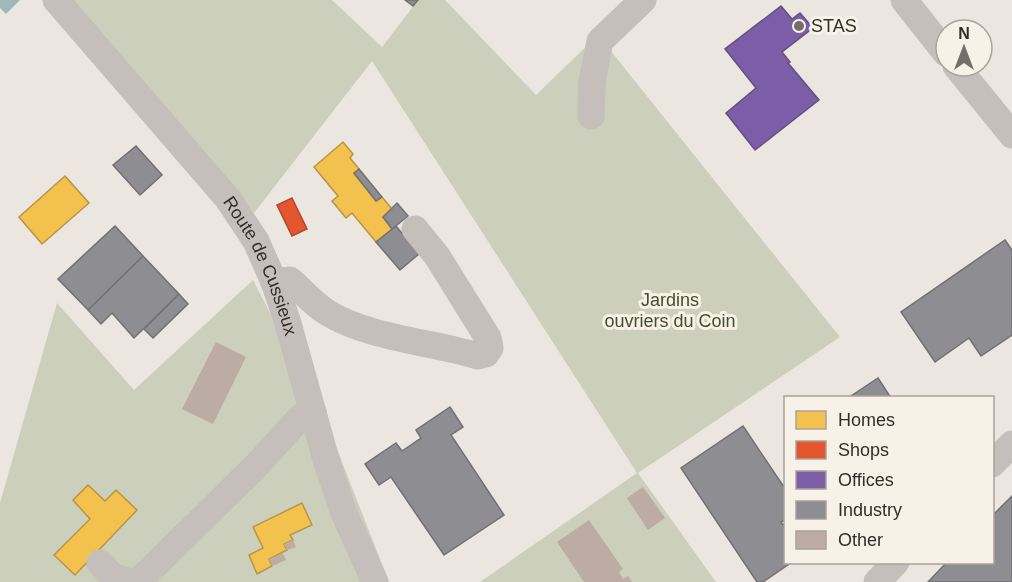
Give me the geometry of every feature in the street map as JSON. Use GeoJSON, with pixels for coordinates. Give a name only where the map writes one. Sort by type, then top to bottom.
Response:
{"type":"FeatureCollection","features":[{"type":"Feature","properties":{"kind":"street","name":"Route de Cussieux"},"geometry":{"type":"LineString","coordinates":[[56,0],[228,200],[256,241],[287,320],[344,513],[375,582]]}},
{"type":"Feature","properties":{"kind":"street"},"geometry":{"type":"LineString","coordinates":[[591,116],[592,82],[600,40],[643,0]]}},
{"type":"Feature","properties":{"kind":"street"},"geometry":{"type":"LineString","coordinates":[[904,0],[934,38]]}},
{"type":"Feature","properties":{"kind":"street"},"geometry":{"type":"LineString","coordinates":[[966,78],[1012,135]]}},
{"type":"Feature","properties":{"kind":"street"},"geometry":{"type":"LineString","coordinates":[[274,282],[290,280],[315,305],[330,315],[355,325],[478,356],[486,354],[490,348],[488,338],[437,256],[416,229]]}},
{"type":"Feature","properties":{"kind":"street"},"geometry":{"type":"LineString","coordinates":[[100,563],[113,577],[133,582],[141,579],[256,466],[297,421],[313,412]]}},
{"type":"Feature","properties":{"kind":"street"},"geometry":{"type":"LineString","coordinates":[[994,463],[1012,444]]}},
{"type":"Feature","properties":{"kind":"street"},"geometry":{"type":"LineString","coordinates":[[877,582],[894,564]]}},
{"type":"Feature","properties":{"kind":"green space","name":"Jardins ouvriers du Coin"},"geometry":{"type":"Polygon","coordinates":[[[72,0],[332,0],[382,47],[418,0],[445,0],[536,95],[598,35],[840,337],[638,473],[716,582],[480,582],[637,473],[372,61],[254,213],[72,0]]]}},
{"type":"Feature","properties":{"kind":"green space"},"geometry":{"type":"Polygon","coordinates":[[[253,280],[326,421],[389,582],[0,582],[0,503],[57,303],[134,390],[253,280]]]}},
{"type":"Feature","properties":{"kind":"water"},"geometry":{"type":"Polygon","coordinates":[[[0,0],[20,0],[6,14],[0,8],[0,0]]]}},
{"type":"Feature","properties":{"kind":"building: Homes"},"geometry":{"type":"Polygon","coordinates":[[[343,142],[353,154],[350,158],[359,169],[354,173],[376,201],[382,197],[392,209],[383,217],[392,229],[376,242],[352,213],[346,218],[332,201],[338,196],[314,167],[343,142]]]}},
{"type":"Feature","properties":{"kind":"building: Homes"},"geometry":{"type":"Polygon","coordinates":[[[65,176],[89,203],[42,244],[19,217],[65,176]]]}},
{"type":"Feature","properties":{"kind":"building: Homes"},"geometry":{"type":"Polygon","coordinates":[[[88,485],[105,501],[116,490],[137,510],[75,575],[54,555],[90,519],[73,500],[88,485]]]}},
{"type":"Feature","properties":{"kind":"building: Homes"},"geometry":{"type":"Polygon","coordinates":[[[302,503],[312,525],[290,535],[293,540],[284,544],[287,550],[269,559],[272,566],[257,574],[249,555],[263,548],[253,527],[302,503]]]}},
{"type":"Feature","properties":{"kind":"building: Shops"},"geometry":{"type":"Polygon","coordinates":[[[292,198],[307,229],[292,236],[277,205],[292,198]]]}},
{"type":"Feature","properties":{"kind":"building: Offices"},"geometry":{"type":"Polygon","coordinates":[[[781,6],[792,19],[800,13],[813,28],[782,52],[790,62],[788,63],[819,100],[755,150],[726,113],[756,88],[725,49],[781,6]]]}},
{"type":"Feature","properties":{"kind":"building: Industry"},"geometry":{"type":"Polygon","coordinates":[[[405,0],[418,0],[413,6],[405,0]]]}},
{"type":"Feature","properties":{"kind":"building: Industry"},"geometry":{"type":"Polygon","coordinates":[[[136,146],[162,175],[140,195],[113,165],[136,146]]]}},
{"type":"Feature","properties":{"kind":"building: Industry"},"geometry":{"type":"Polygon","coordinates":[[[359,169],[382,197],[376,201],[354,173],[359,169]]]}},
{"type":"Feature","properties":{"kind":"building: Industry"},"geometry":{"type":"Polygon","coordinates":[[[397,203],[408,216],[392,229],[383,217],[397,203]]]}},
{"type":"Feature","properties":{"kind":"building: Industry"},"geometry":{"type":"Polygon","coordinates":[[[115,226],[143,256],[88,310],[58,279],[115,226]]]}},
{"type":"Feature","properties":{"kind":"building: Industry"},"geometry":{"type":"Polygon","coordinates":[[[396,226],[419,254],[400,270],[376,242],[396,226]]]}},
{"type":"Feature","properties":{"kind":"building: Industry"},"geometry":{"type":"Polygon","coordinates":[[[1005,240],[1012,250],[1012,335],[981,356],[969,338],[935,362],[901,312],[1005,240]]]}},
{"type":"Feature","properties":{"kind":"building: Industry"},"geometry":{"type":"Polygon","coordinates":[[[143,256],[179,294],[134,338],[112,313],[101,324],[88,310],[143,256]]]}},
{"type":"Feature","properties":{"kind":"building: Industry"},"geometry":{"type":"Polygon","coordinates":[[[179,294],[188,304],[153,338],[144,329],[179,294]]]}},
{"type":"Feature","properties":{"kind":"building: Industry"},"geometry":{"type":"Polygon","coordinates":[[[878,378],[890,396],[851,396],[878,378]]]}},
{"type":"Feature","properties":{"kind":"building: Industry"},"geometry":{"type":"Polygon","coordinates":[[[450,407],[463,427],[451,435],[504,515],[444,555],[391,477],[379,485],[365,464],[396,443],[402,451],[421,438],[416,430],[450,407]]]}},
{"type":"Feature","properties":{"kind":"building: Industry"},"geometry":{"type":"Polygon","coordinates":[[[743,426],[784,487],[784,520],[781,522],[784,526],[784,564],[789,564],[763,582],[757,582],[681,468],[743,426]]]}},
{"type":"Feature","properties":{"kind":"building: Industry"},"geometry":{"type":"Polygon","coordinates":[[[1012,496],[1012,582],[928,582],[945,564],[994,564],[994,514],[1012,496]]]}},
{"type":"Feature","properties":{"kind":"building: Other"},"geometry":{"type":"Polygon","coordinates":[[[216,342],[246,357],[213,424],[182,409],[216,342]]]}},
{"type":"Feature","properties":{"kind":"building: Other"},"geometry":{"type":"Polygon","coordinates":[[[643,487],[665,518],[648,530],[627,498],[643,487]]]}},
{"type":"Feature","properties":{"kind":"building: Other"},"geometry":{"type":"Polygon","coordinates":[[[589,520],[623,569],[619,572],[623,579],[628,576],[632,582],[584,582],[557,542],[589,520]]]}},
{"type":"Feature","properties":{"kind":"building: Other"},"geometry":{"type":"Polygon","coordinates":[[[293,540],[296,547],[287,550],[284,544],[293,540]]]}},
{"type":"Feature","properties":{"kind":"building: Other"},"geometry":{"type":"Polygon","coordinates":[[[283,553],[286,560],[272,566],[269,559],[283,553]]]}},
{"type":"Feature","properties":{"kind":"place","name":"STAS"},"geometry":{"type":"Point","coordinates":[799,26]}}]}
